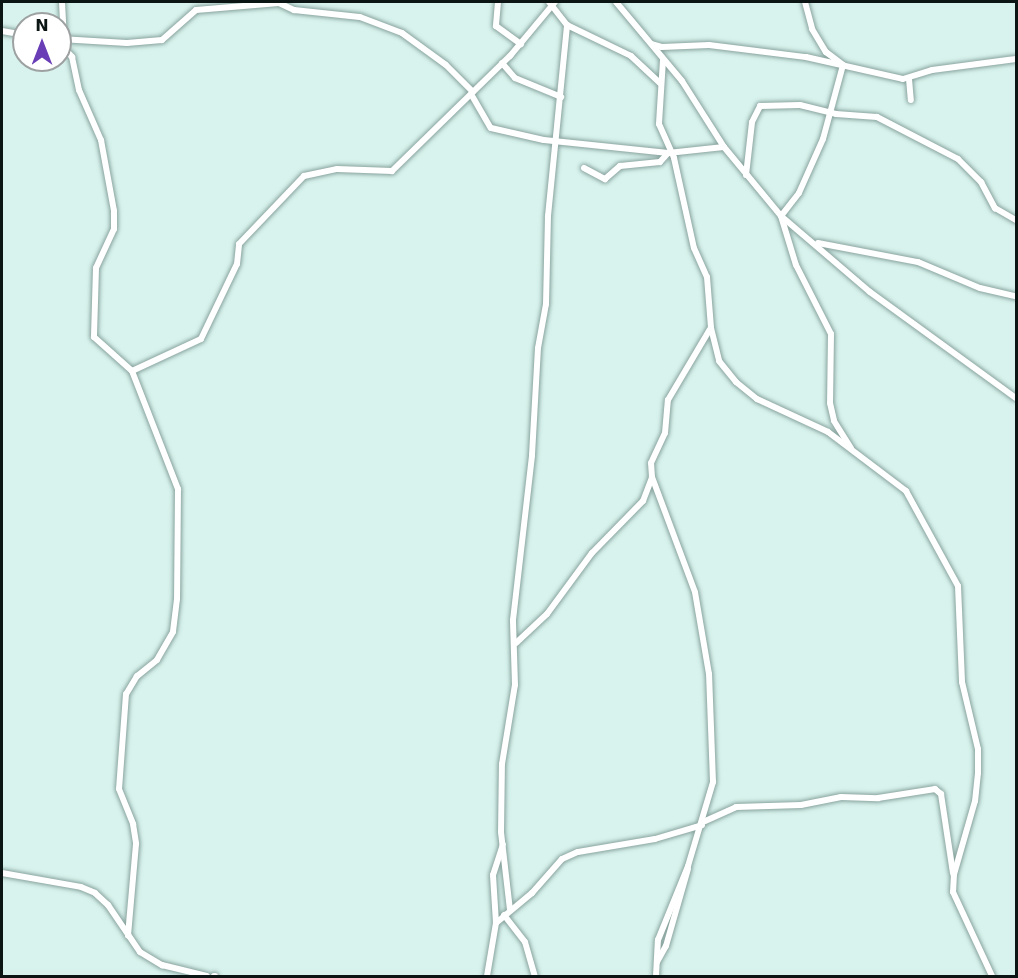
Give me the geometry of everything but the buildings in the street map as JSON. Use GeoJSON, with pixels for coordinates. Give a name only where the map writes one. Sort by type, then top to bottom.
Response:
{"type":"FeatureCollection","features":[{"type":"Feature","properties":{"kind":"street"},"geometry":{"type":"LineString","coordinates":[[72,40],[127,43],[162,40],[196,10],[226,10],[255,2],[279,3],[294,10],[360,17],[402,33],[446,65],[472,93],[491,128],[556,141],[670,152],[724,147]]}},
{"type":"Feature","properties":{"kind":"street"},"geometry":{"type":"LineString","coordinates":[[498,2],[496,26],[521,44]]}},
{"type":"Feature","properties":{"kind":"street"},"geometry":{"type":"LineString","coordinates":[[132,371],[201,339],[237,264],[239,244],[304,176],[337,170],[392,171],[521,44],[552,2],[567,25],[631,56],[661,84]]}},
{"type":"Feature","properties":{"kind":"street"},"geometry":{"type":"LineString","coordinates":[[616,2],[652,44],[724,147],[781,216],[817,243],[870,292],[1017,398]]}},
{"type":"Feature","properties":{"kind":"street"},"geometry":{"type":"LineString","coordinates":[[805,2],[811,26],[826,52],[843,66]]}},
{"type":"Feature","properties":{"kind":"street"},"geometry":{"type":"LineString","coordinates":[[510,910],[503,845],[502,764],[514,694],[516,643],[513,620],[532,455],[567,25]]}},
{"type":"Feature","properties":{"kind":"street"},"geometry":{"type":"LineString","coordinates":[[652,44],[662,47],[722,46],[843,66],[884,77],[909,78],[932,70],[1017,59]]}},
{"type":"Feature","properties":{"kind":"street"},"geometry":{"type":"LineString","coordinates":[[72,57],[79,90],[101,140],[114,211],[114,229],[96,268],[92,329],[98,343],[132,371],[165,461],[176,479],[178,494],[173,632],[157,660],[137,676],[126,694],[119,789],[133,824],[136,844],[128,936]]}},
{"type":"Feature","properties":{"kind":"street"},"geometry":{"type":"LineString","coordinates":[[663,60],[658,124],[670,152],[692,242],[708,282],[711,328],[719,361],[736,382],[775,410],[828,432],[911,496],[958,586],[962,682],[978,749],[978,773],[972,813],[954,874]]}},
{"type":"Feature","properties":{"kind":"street"},"geometry":{"type":"LineString","coordinates":[[502,63],[515,78],[561,97]]}},
{"type":"Feature","properties":{"kind":"street"},"geometry":{"type":"LineString","coordinates":[[781,216],[804,183],[831,113],[843,66]]}},
{"type":"Feature","properties":{"kind":"street"},"geometry":{"type":"LineString","coordinates":[[909,78],[910,100]]}},
{"type":"Feature","properties":{"kind":"street"},"geometry":{"type":"LineString","coordinates":[[746,175],[757,108],[768,104],[800,105],[831,113],[882,118],[940,148],[981,182],[994,208],[1017,220]]}},
{"type":"Feature","properties":{"kind":"street"},"geometry":{"type":"LineString","coordinates":[[584,168],[605,179],[620,166],[660,162],[670,152]]}},
{"type":"Feature","properties":{"kind":"street"},"geometry":{"type":"LineString","coordinates":[[781,216],[796,265],[831,334],[830,403],[834,421],[851,449]]}},
{"type":"Feature","properties":{"kind":"street"},"geometry":{"type":"LineString","coordinates":[[817,243],[918,262],[980,288],[1017,296]]}},
{"type":"Feature","properties":{"kind":"street"},"geometry":{"type":"LineString","coordinates":[[656,976],[658,940],[688,866],[713,790],[709,674],[693,587],[652,477],[651,463],[665,433],[668,400],[711,328]]}},
{"type":"Feature","properties":{"kind":"street"},"geometry":{"type":"LineString","coordinates":[[516,643],[547,614],[592,553],[643,501],[652,477]]}},
{"type":"Feature","properties":{"kind":"street"},"geometry":{"type":"LineString","coordinates":[[496,923],[532,893],[571,854],[702,824],[736,807],[801,805],[841,797],[878,798],[935,789],[940,794],[958,908],[992,976]]}},
{"type":"Feature","properties":{"kind":"street"},"geometry":{"type":"LineString","coordinates":[[487,976],[496,923],[493,875],[503,845]]}},
{"type":"Feature","properties":{"kind":"street"},"geometry":{"type":"LineString","coordinates":[[2,873],[81,887],[94,893],[108,904],[128,936],[152,961],[207,976]]}},
{"type":"Feature","properties":{"kind":"street"},"geometry":{"type":"LineString","coordinates":[[504,915],[525,942],[536,976]]}}]}
